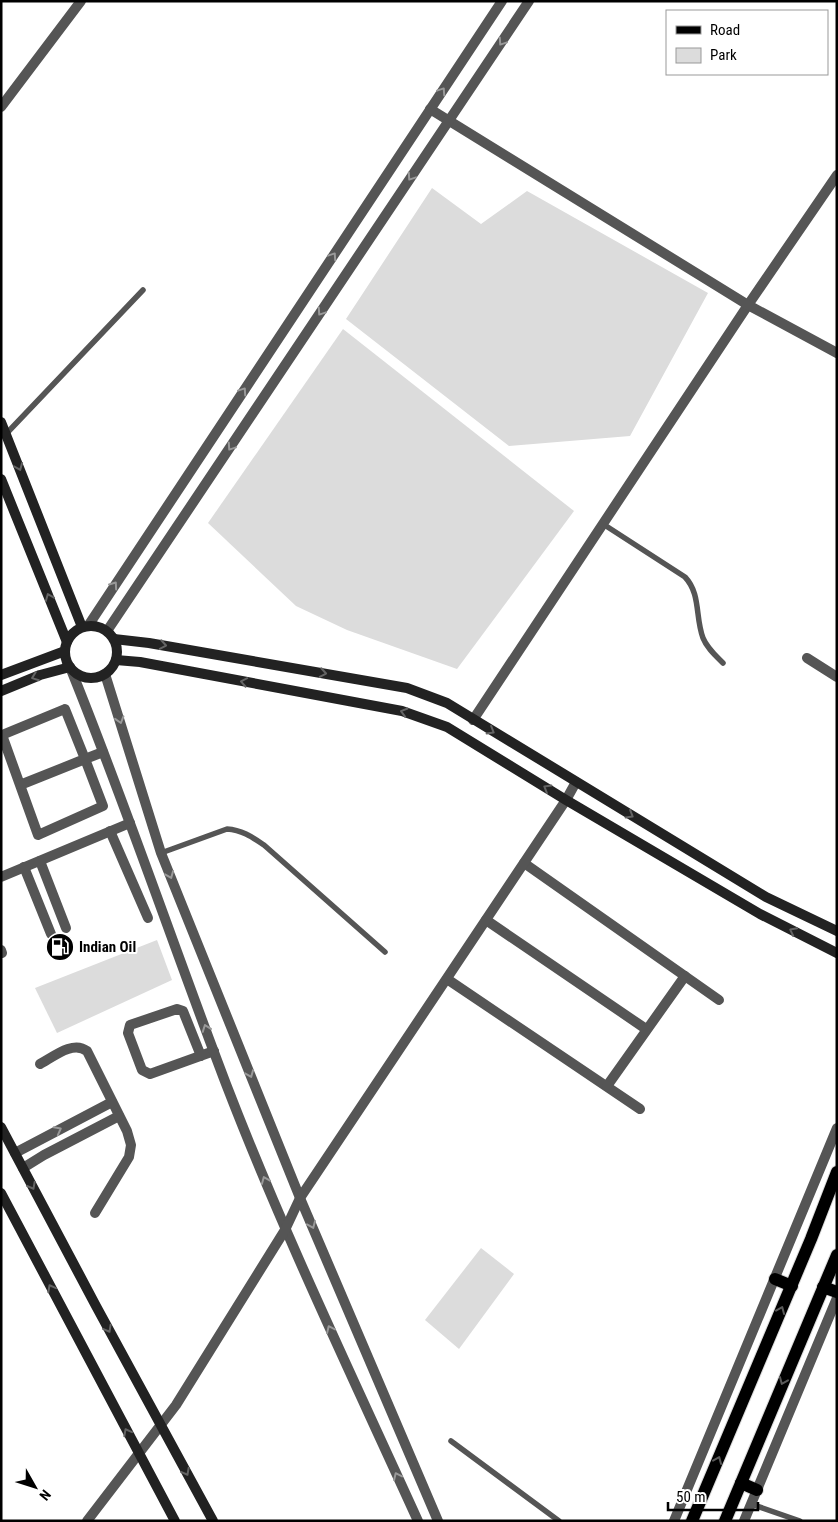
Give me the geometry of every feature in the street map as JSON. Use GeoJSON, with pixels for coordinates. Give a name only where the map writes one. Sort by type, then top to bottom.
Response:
{"type":"FeatureCollection","features":[{"type":"Feature","properties":{"kind":"main road"},"geometry":{"type":"LineString","coordinates":[[1,422],[85,627]]}},
{"type":"Feature","properties":{"kind":"main road"},"geometry":{"type":"LineString","coordinates":[[1,478],[66,647],[66,660],[70,667],[78,674],[88,678],[97,677],[105,674],[112,668],[116,660],[117,651],[114,640],[107,631],[101,627],[85,627],[73,633],[66,647],[1,675]]}},
{"type":"Feature","properties":{"kind":"main road"},"geometry":{"type":"LineString","coordinates":[[114,640],[149,643],[408,688],[447,703],[766,897],[837,931]]}},
{"type":"Feature","properties":{"kind":"main road"},"geometry":{"type":"LineString","coordinates":[[116,660],[140,662],[402,711],[447,727],[566,800],[760,914],[837,953]]}},
{"type":"Feature","properties":{"kind":"main road"},"geometry":{"type":"LineString","coordinates":[[1,691],[40,675],[70,667]]}},
{"type":"Feature","properties":{"kind":"main road"},"geometry":{"type":"LineString","coordinates":[[1,1127],[212,1521]]}},
{"type":"Feature","properties":{"kind":"main road"},"geometry":{"type":"LineString","coordinates":[[692,1521],[792,1286],[837,1172]]}},
{"type":"Feature","properties":{"kind":"main road"},"geometry":{"type":"LineString","coordinates":[[1,1193],[175,1521]]}},
{"type":"Feature","properties":{"kind":"main road"},"geometry":{"type":"LineString","coordinates":[[725,1521],[837,1256]]}},
{"type":"Feature","properties":{"kind":"main road"},"geometry":{"type":"LineString","coordinates":[[775,1279],[792,1286]]}},
{"type":"Feature","properties":{"kind":"main road"},"geometry":{"type":"LineString","coordinates":[[823,1288],[837,1292]]}},
{"type":"Feature","properties":{"kind":"main road"},"geometry":{"type":"LineString","coordinates":[[741,1483],[757,1490]]}},
{"type":"Feature","properties":{"kind":"street"},"geometry":{"type":"LineString","coordinates":[[1,108],[81,1]]}},
{"type":"Feature","properties":{"kind":"street"},"geometry":{"type":"LineString","coordinates":[[85,627],[502,1]]}},
{"type":"Feature","properties":{"kind":"street"},"geometry":{"type":"LineString","coordinates":[[107,631],[529,1]]}},
{"type":"Feature","properties":{"kind":"street"},"geometry":{"type":"LineString","coordinates":[[430,109],[748,305],[837,353]]}},
{"type":"Feature","properties":{"kind":"street"},"geometry":{"type":"LineString","coordinates":[[473,720],[748,305],[837,175]]}},
{"type":"Feature","properties":{"kind":"street"},"geometry":{"type":"LineString","coordinates":[[807,658],[837,677]]}},
{"type":"Feature","properties":{"kind":"street"},"geometry":{"type":"LineString","coordinates":[[70,667],[214,1051],[285,1230],[418,1521]]}},
{"type":"Feature","properties":{"kind":"street"},"geometry":{"type":"LineString","coordinates":[[105,674],[161,853],[300,1198],[438,1521]]}},
{"type":"Feature","properties":{"kind":"street"},"geometry":{"type":"LineString","coordinates":[[65,709],[85,759],[102,806],[38,835],[2,735],[65,709]]}},
{"type":"Feature","properties":{"kind":"street"},"geometry":{"type":"LineString","coordinates":[[20,785],[103,752]]}},
{"type":"Feature","properties":{"kind":"street"},"geometry":{"type":"LineString","coordinates":[[87,1521],[176,1404],[285,1230],[300,1198],[566,800],[576,782]]}},
{"type":"Feature","properties":{"kind":"street"},"geometry":{"type":"LineString","coordinates":[[1,877],[130,823]]}},
{"type":"Feature","properties":{"kind":"street"},"geometry":{"type":"LineString","coordinates":[[110,831],[148,918]]}},
{"type":"Feature","properties":{"kind":"street"},"geometry":{"type":"LineString","coordinates":[[40,861],[66,928]]}},
{"type":"Feature","properties":{"kind":"street"},"geometry":{"type":"LineString","coordinates":[[524,863],[719,1000]]}},
{"type":"Feature","properties":{"kind":"street"},"geometry":{"type":"LineString","coordinates":[[24,867],[51,934]]}},
{"type":"Feature","properties":{"kind":"street"},"geometry":{"type":"LineString","coordinates":[[486,920],[646,1029]]}},
{"type":"Feature","properties":{"kind":"street"},"geometry":{"type":"LineString","coordinates":[[607,1086],[685,976]]}},
{"type":"Feature","properties":{"kind":"street"},"geometry":{"type":"LineString","coordinates":[[447,979],[640,1109]]}},
{"type":"Feature","properties":{"kind":"street"},"geometry":{"type":"LineString","coordinates":[[200,1056],[183,1011],[177,1009],[130,1025],[128,1033],[142,1070],[150,1074],[214,1051]]}},
{"type":"Feature","properties":{"kind":"street"},"geometry":{"type":"LineString","coordinates":[[40,1064],[74,1046],[82,1046],[87,1051],[127,1132],[131,1145],[129,1157],[95,1212]]}},
{"type":"Feature","properties":{"kind":"street"},"geometry":{"type":"LineString","coordinates":[[15,1153],[112,1102]]}},
{"type":"Feature","properties":{"kind":"street"},"geometry":{"type":"LineString","coordinates":[[23,1168],[119,1116]]}},
{"type":"Feature","properties":{"kind":"street"},"geometry":{"type":"LineString","coordinates":[[674,1521],[837,1128]]}},
{"type":"Feature","properties":{"kind":"street"},"geometry":{"type":"LineString","coordinates":[[744,1521],[837,1298]]}},
{"type":"Feature","properties":{"kind":"lane"},"geometry":{"type":"LineString","coordinates":[[6,434],[143,290]]}},
{"type":"Feature","properties":{"kind":"lane"},"geometry":{"type":"LineString","coordinates":[[603,524],[690,582],[696,593],[703,640],[723,663]]}},
{"type":"Feature","properties":{"kind":"lane"},"geometry":{"type":"LineString","coordinates":[[161,853],[227,829],[246,833],[264,846],[385,952]]}},
{"type":"Feature","properties":{"kind":"lane"},"geometry":{"type":"LineString","coordinates":[[451,1441],[559,1521]]}},
{"type":"Feature","properties":{"kind":"lane"},"geometry":{"type":"LineString","coordinates":[[751,1504],[800,1521]]}},
{"type":"Feature","properties":{"kind":"green space"},"geometry":{"type":"Polygon","coordinates":[[[432,188],[481,224],[527,191],[708,293],[630,436],[509,446],[346,319],[432,188]]]}},
{"type":"Feature","properties":{"kind":"green space"},"geometry":{"type":"Polygon","coordinates":[[[343,329],[574,511],[457,669],[347,630],[296,606],[208,523],[343,329]]]}},
{"type":"Feature","properties":{"kind":"green space"},"geometry":{"type":"Polygon","coordinates":[[[157,940],[172,980],[57,1033],[35,988],[157,940]]]}},
{"type":"Feature","properties":{"kind":"green space"},"geometry":{"type":"Polygon","coordinates":[[[481,1248],[514,1274],[459,1349],[425,1320],[481,1248]]]}},
{"type":"Feature","properties":{"kind":"place","name":"Indian Oil"},"geometry":{"type":"Point","coordinates":[60,947]}}]}
